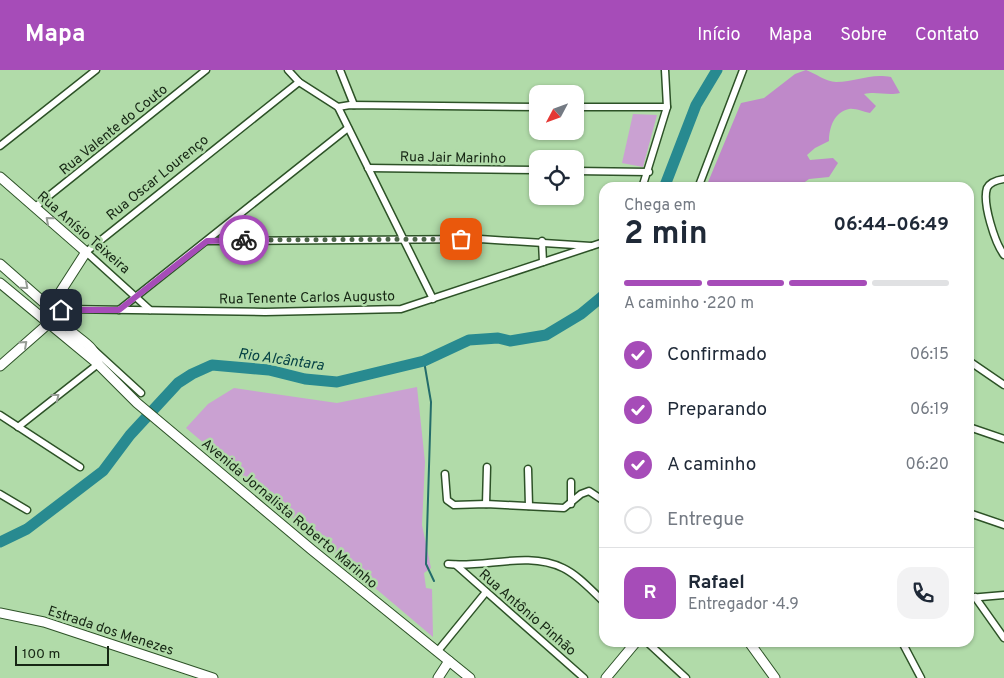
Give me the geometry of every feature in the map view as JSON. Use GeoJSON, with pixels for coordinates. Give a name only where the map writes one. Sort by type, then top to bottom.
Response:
{"type":"FeatureCollection","features":[{"type":"Feature","properties":{"kind":"main road","name":"Rua Anísio Teixeira"},"geometry":{"type":"LineString","coordinates":[[0,176],[86,252]]}},
{"type":"Feature","properties":{"kind":"main road","name":"Rua Oscar Lourenço"},"geometry":{"type":"LineString","coordinates":[[50,308],[59,297],[86,252]]}},
{"type":"Feature","properties":{"kind":"main road"},"geometry":{"type":"LineString","coordinates":[[0,264],[50,308],[52,314],[49,323],[0,366]]}},
{"type":"Feature","properties":{"kind":"main road","name":"Avenida Jornalista Roberto Marinho"},"geometry":{"type":"LineString","coordinates":[[0,283],[98,364],[138,404],[312,550],[470,678]]}},
{"type":"Feature","properties":{"kind":"main road","name":"Avenida Jornalista Roberto Marinho"},"geometry":{"type":"LineString","coordinates":[[59,297],[66,325],[90,345],[98,364]]}},
{"type":"Feature","properties":{"kind":"main road","name":"Estrada dos Menezes"},"geometry":{"type":"LineString","coordinates":[[0,613],[44,622],[213,678]]}},
{"type":"Feature","properties":{"kind":"main road"},"geometry":{"type":"LineString","coordinates":[[606,678],[632,647]]}},
{"type":"Feature","properties":{"kind":"main road"},"geometry":{"type":"LineString","coordinates":[[753,647],[775,678]]}},
{"type":"Feature","properties":{"kind":"main road"},"geometry":{"type":"LineString","coordinates":[[438,678],[449,661]]}},
{"type":"Feature","properties":{"kind":"street"},"geometry":{"type":"LineString","coordinates":[[0,146],[96,70]]}},
{"type":"Feature","properties":{"kind":"street","name":"Rua Valente do Couto"},"geometry":{"type":"LineString","coordinates":[[35,207],[206,70]]}},
{"type":"Feature","properties":{"kind":"street"},"geometry":{"type":"LineString","coordinates":[[288,70],[299,82],[338,107],[433,299]]}},
{"type":"Feature","properties":{"kind":"street"},"geometry":{"type":"LineString","coordinates":[[340,70],[354,105]]}},
{"type":"Feature","properties":{"kind":"street"},"geometry":{"type":"LineString","coordinates":[[644,182],[667,107],[665,70]]}},
{"type":"Feature","properties":{"kind":"street"},"geometry":{"type":"LineString","coordinates":[[700,182],[743,70]]}},
{"type":"Feature","properties":{"kind":"street","name":"Rua Oscar Lourenço"},"geometry":{"type":"LineString","coordinates":[[86,252],[299,82]]}},
{"type":"Feature","properties":{"kind":"street"},"geometry":{"type":"LineString","coordinates":[[338,107],[354,105],[529,107]]}},
{"type":"Feature","properties":{"kind":"street"},"geometry":{"type":"LineString","coordinates":[[584,107],[667,107]]}},
{"type":"Feature","properties":{"kind":"street"},"geometry":{"type":"LineString","coordinates":[[119,310],[348,128]]}},
{"type":"Feature","properties":{"kind":"street","name":"Rua Jair Marinho"},"geometry":{"type":"LineString","coordinates":[[368,168],[529,170]]}},
{"type":"Feature","properties":{"kind":"street"},"geometry":{"type":"LineString","coordinates":[[584,171],[648,172]]}},
{"type":"Feature","properties":{"kind":"street"},"geometry":{"type":"LineString","coordinates":[[1004,179],[991,183],[987,195],[994,234],[1004,255]]}},
{"type":"Feature","properties":{"kind":"street"},"geometry":{"type":"LineString","coordinates":[[207,241],[402,238],[542,241],[592,246]]}},
{"type":"Feature","properties":{"kind":"street"},"geometry":{"type":"LineString","coordinates":[[542,241],[544,262]]}},
{"type":"Feature","properties":{"kind":"street","name":"Rua Tenente Carlos Augusto"},"geometry":{"type":"LineString","coordinates":[[61,310],[371,311],[401,309],[599,244]]}},
{"type":"Feature","properties":{"kind":"street","name":"Rua Anísio Teixeira"},"geometry":{"type":"LineString","coordinates":[[86,252],[137,296],[150,310]]}},
{"type":"Feature","properties":{"kind":"street","name":"Avenida Jornalista Roberto Marinho"},"geometry":{"type":"LineString","coordinates":[[90,345],[141,393]]}},
{"type":"Feature","properties":{"kind":"street"},"geometry":{"type":"LineString","coordinates":[[18,427],[98,364]]}},
{"type":"Feature","properties":{"kind":"street"},"geometry":{"type":"LineString","coordinates":[[974,364],[1004,384]]}},
{"type":"Feature","properties":{"kind":"street"},"geometry":{"type":"LineString","coordinates":[[0,415],[80,466]]}},
{"type":"Feature","properties":{"kind":"street"},"geometry":{"type":"LineString","coordinates":[[974,429],[1004,439]]}},
{"type":"Feature","properties":{"kind":"street"},"geometry":{"type":"LineString","coordinates":[[486,504],[488,468]]}},
{"type":"Feature","properties":{"kind":"street"},"geometry":{"type":"LineString","coordinates":[[528,469],[528,506]]}},
{"type":"Feature","properties":{"kind":"street"},"geometry":{"type":"LineString","coordinates":[[445,474],[445,495],[449,503],[454,505],[486,504],[564,508],[581,494],[589,491],[599,498]]}},
{"type":"Feature","properties":{"kind":"street"},"geometry":{"type":"LineString","coordinates":[[570,482],[571,504]]}},
{"type":"Feature","properties":{"kind":"street"},"geometry":{"type":"LineString","coordinates":[[0,494],[27,510]]}},
{"type":"Feature","properties":{"kind":"street"},"geometry":{"type":"LineString","coordinates":[[974,515],[1004,525]]}},
{"type":"Feature","properties":{"kind":"street"},"geometry":{"type":"LineString","coordinates":[[448,564],[532,560],[548,562],[564,568],[599,597]]}},
{"type":"Feature","properties":{"kind":"street","name":"Rua Antônio Pinhão"},"geometry":{"type":"LineString","coordinates":[[456,565],[584,678]]}},
{"type":"Feature","properties":{"kind":"street"},"geometry":{"type":"LineString","coordinates":[[437,652],[486,592]]}},
{"type":"Feature","properties":{"kind":"street"},"geometry":{"type":"LineString","coordinates":[[974,598],[1004,594]]}},
{"type":"Feature","properties":{"kind":"street"},"geometry":{"type":"LineString","coordinates":[[974,600],[1004,638]]}},
{"type":"Feature","properties":{"kind":"street"},"geometry":{"type":"LineString","coordinates":[[652,647],[686,678]]}},
{"type":"Feature","properties":{"kind":"street"},"geometry":{"type":"LineString","coordinates":[[905,647],[921,678]]}},
{"type":"Feature","properties":{"kind":"shaded area"},"geometry":{"type":"Polygon","coordinates":[[[806,70],[828,81],[836,82],[876,76],[891,77],[900,93],[864,94],[876,106],[870,113],[849,109],[836,117],[831,126],[829,141],[815,148],[807,155],[810,160],[833,158],[838,163],[829,177],[809,179],[805,182],[708,182],[741,103],[764,98],[795,74],[806,70]]]}},
{"type":"Feature","properties":{"kind":"shaded area"},"geometry":{"type":"Polygon","coordinates":[[[633,114],[657,115],[643,167],[622,163],[633,114]]]}},
{"type":"Feature","properties":{"kind":"shaded area"},"geometry":{"type":"Polygon","coordinates":[[[417,387],[425,462],[422,525],[431,568],[424,573],[426,588],[432,589],[433,637],[186,428],[208,404],[234,388],[337,403],[417,387]]]}},
{"type":"Feature","properties":{"kind":"waterway","name":"Rio Alcântara"},"geometry":{"type":"LineString","coordinates":[[666,182],[696,105],[717,70]]}},
{"type":"Feature","properties":{"kind":"waterway","name":"Rio Alcântara"},"geometry":{"type":"LineString","coordinates":[[0,542],[27,529],[103,471],[130,435],[178,383],[212,365],[269,370],[305,379],[337,382],[424,361],[469,340],[498,338],[510,341],[546,335],[581,314],[599,299]]}},
{"type":"Feature","properties":{"kind":"waterway"},"geometry":{"type":"LineString","coordinates":[[424,361],[431,402],[426,564],[434,581]]}},
{"type":"Feature","properties":{"kind":"way so far"},"geometry":{"type":"LineString","coordinates":[[244,240],[461,239]]}},
{"type":"Feature","properties":{"kind":"route"},"geometry":{"type":"LineString","coordinates":[[61,310],[119,310],[207,241],[244,240]]}}]}
